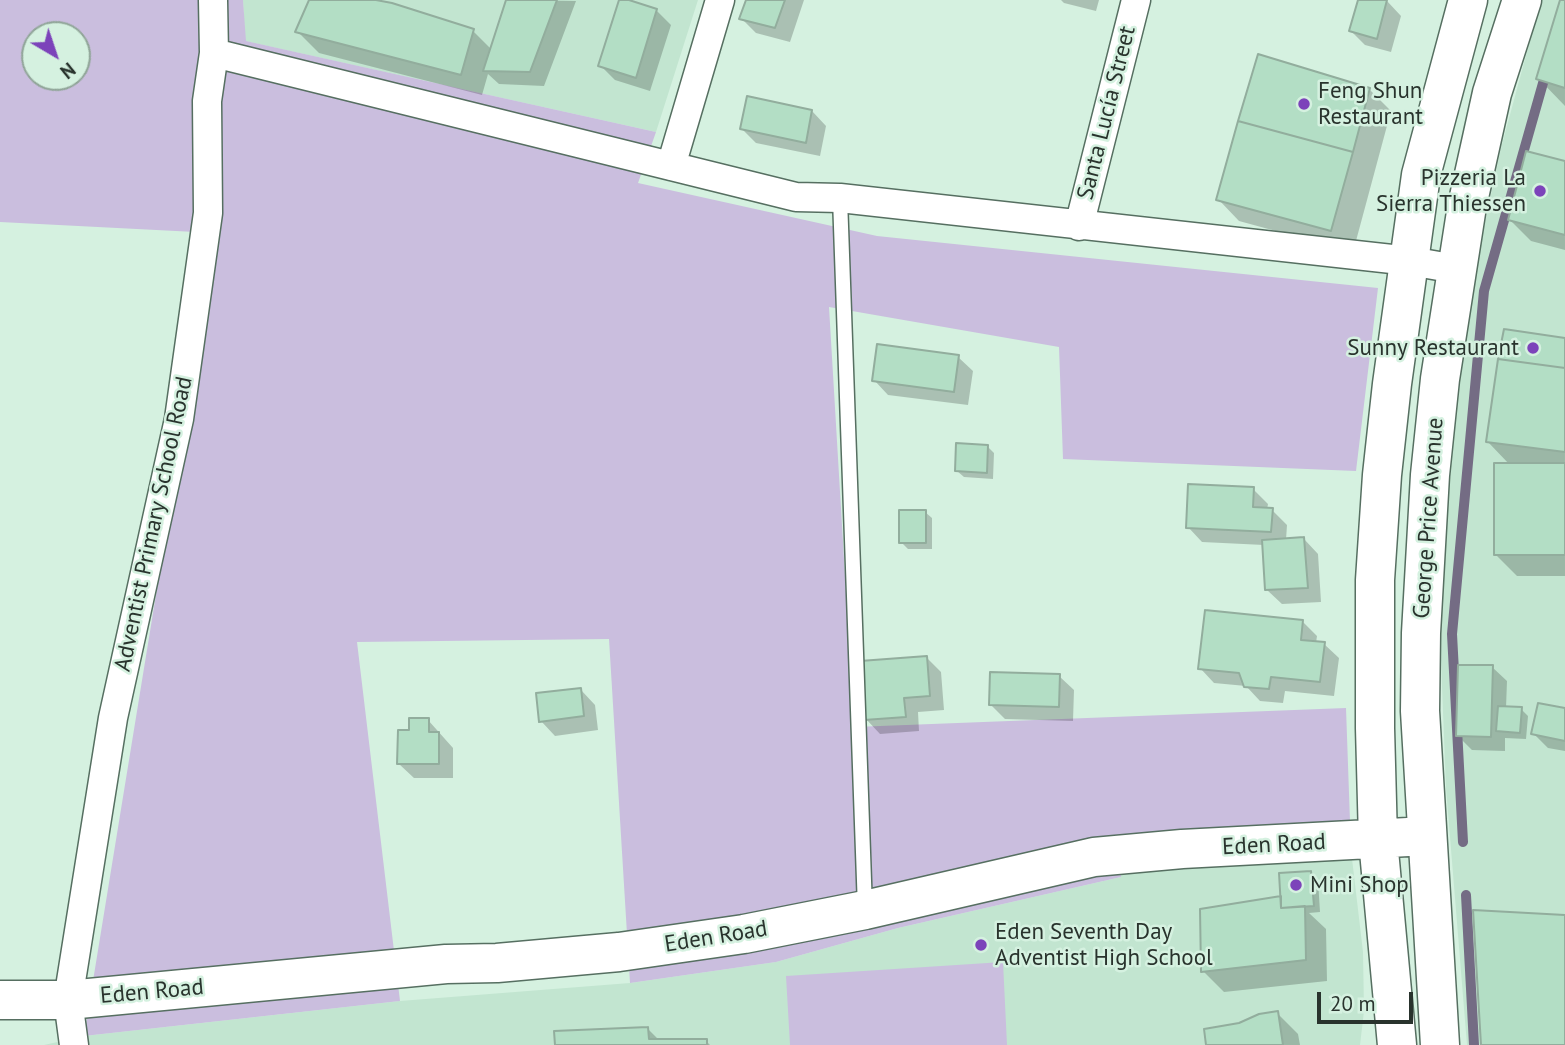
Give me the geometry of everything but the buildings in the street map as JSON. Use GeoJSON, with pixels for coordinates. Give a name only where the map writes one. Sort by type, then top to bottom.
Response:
{"type":"FeatureCollection","features":[{"type":"Feature","properties":{"kind":"main road","name":"George Price Avenue"},"geometry":{"type":"LineString","coordinates":[[1396,1045],[1378,840],[1375,728],[1375,580],[1382,475],[1421,175],[1468,0]]}},
{"type":"Feature","properties":{"kind":"main road","name":"George Price Avenue"},"geometry":{"type":"LineString","coordinates":[[1440,1045],[1420,711],[1425,554],[1440,379],[1456,268],[1492,93],[1522,0]]}},
{"type":"Feature","properties":{"kind":"main road","name":"Eden Road"},"geometry":{"type":"LineString","coordinates":[[0,1000],[68,1000],[446,964],[497,963],[619,952],[744,934],[865,910],[1094,858],[1182,849],[1427,836]]}},
{"type":"Feature","properties":{"kind":"street","name":"Adventist Primary School Road"},"geometry":{"type":"LineString","coordinates":[[74,1045],[68,1000],[113,718],[179,419],[208,213],[207,102],[214,53],[214,0]]}},
{"type":"Feature","properties":{"kind":"street"},"geometry":{"type":"LineString","coordinates":[[671,166],[720,0]]}},
{"type":"Feature","properties":{"kind":"street","name":"Santa Lucía Street"},"geometry":{"type":"LineString","coordinates":[[1079,226],[1136,0]]}},
{"type":"Feature","properties":{"kind":"street"},"geometry":{"type":"LineString","coordinates":[[214,53],[796,197],[840,198],[1456,268]]}},
{"type":"Feature","properties":{"kind":"lane"},"geometry":{"type":"LineString","coordinates":[[840,198],[865,910]]}},
{"type":"Feature","properties":{"kind":"shaded area"},"geometry":{"type":"Polygon","coordinates":[[[0,0],[243,0],[246,41],[656,132],[638,183],[877,236],[1378,288],[1356,471],[1063,459],[1059,347],[829,307],[854,727],[1346,708],[1351,850],[1121,852],[1121,877],[898,928],[776,962],[630,983],[609,639],[357,642],[400,1001],[84,1036],[215,233],[0,222],[0,0]]]}},
{"type":"Feature","properties":{"kind":"shaded area"},"geometry":{"type":"Polygon","coordinates":[[[243,0],[698,0],[656,132],[245,41],[243,0]]]}},
{"type":"Feature","properties":{"kind":"shaded area"},"geometry":{"type":"Polygon","coordinates":[[[1541,0],[1565,0],[1565,1045],[1467,1045],[1446,788],[1441,661],[1441,551],[1448,443],[1471,288],[1501,148],[1541,0]]]}},
{"type":"Feature","properties":{"kind":"shaded area","name":"Eden Seventh Day Adventist High School"},"geometry":{"type":"Polygon","coordinates":[[[1351,850],[1363,952],[1364,1011],[1360,1045],[44,1045],[84,1036],[400,1001],[630,983],[776,962],[898,928],[1121,877],[1121,852],[1351,850]]]}},
{"type":"Feature","properties":{"kind":"shaded area"},"geometry":{"type":"Polygon","coordinates":[[[1003,962],[1007,1045],[790,1045],[786,976],[1003,962]]]}},
{"type":"Feature","properties":{"kind":"waterway"},"geometry":{"type":"LineString","coordinates":[[1463,842],[1452,634],[1484,291],[1547,69]]}},
{"type":"Feature","properties":{"kind":"waterway"},"geometry":{"type":"LineString","coordinates":[[1466,895],[1474,1045]]}},
{"type":"Feature","properties":{"kind":"place","name":"Feng Shun Restaurant"},"geometry":{"type":"Point","coordinates":[1304,104]}},
{"type":"Feature","properties":{"kind":"place","name":"Pizzeria La Sierra Thiessen"},"geometry":{"type":"Point","coordinates":[1540,191]}},
{"type":"Feature","properties":{"kind":"place","name":"Sunny Restaurant"},"geometry":{"type":"Point","coordinates":[1533,348]}},
{"type":"Feature","properties":{"kind":"place","name":"Mini Shop"},"geometry":{"type":"Point","coordinates":[1296,885]}},
{"type":"Feature","properties":{"kind":"place","name":"Eden Seventh Day Adventist High School"},"geometry":{"type":"Point","coordinates":[981,945]}}]}
